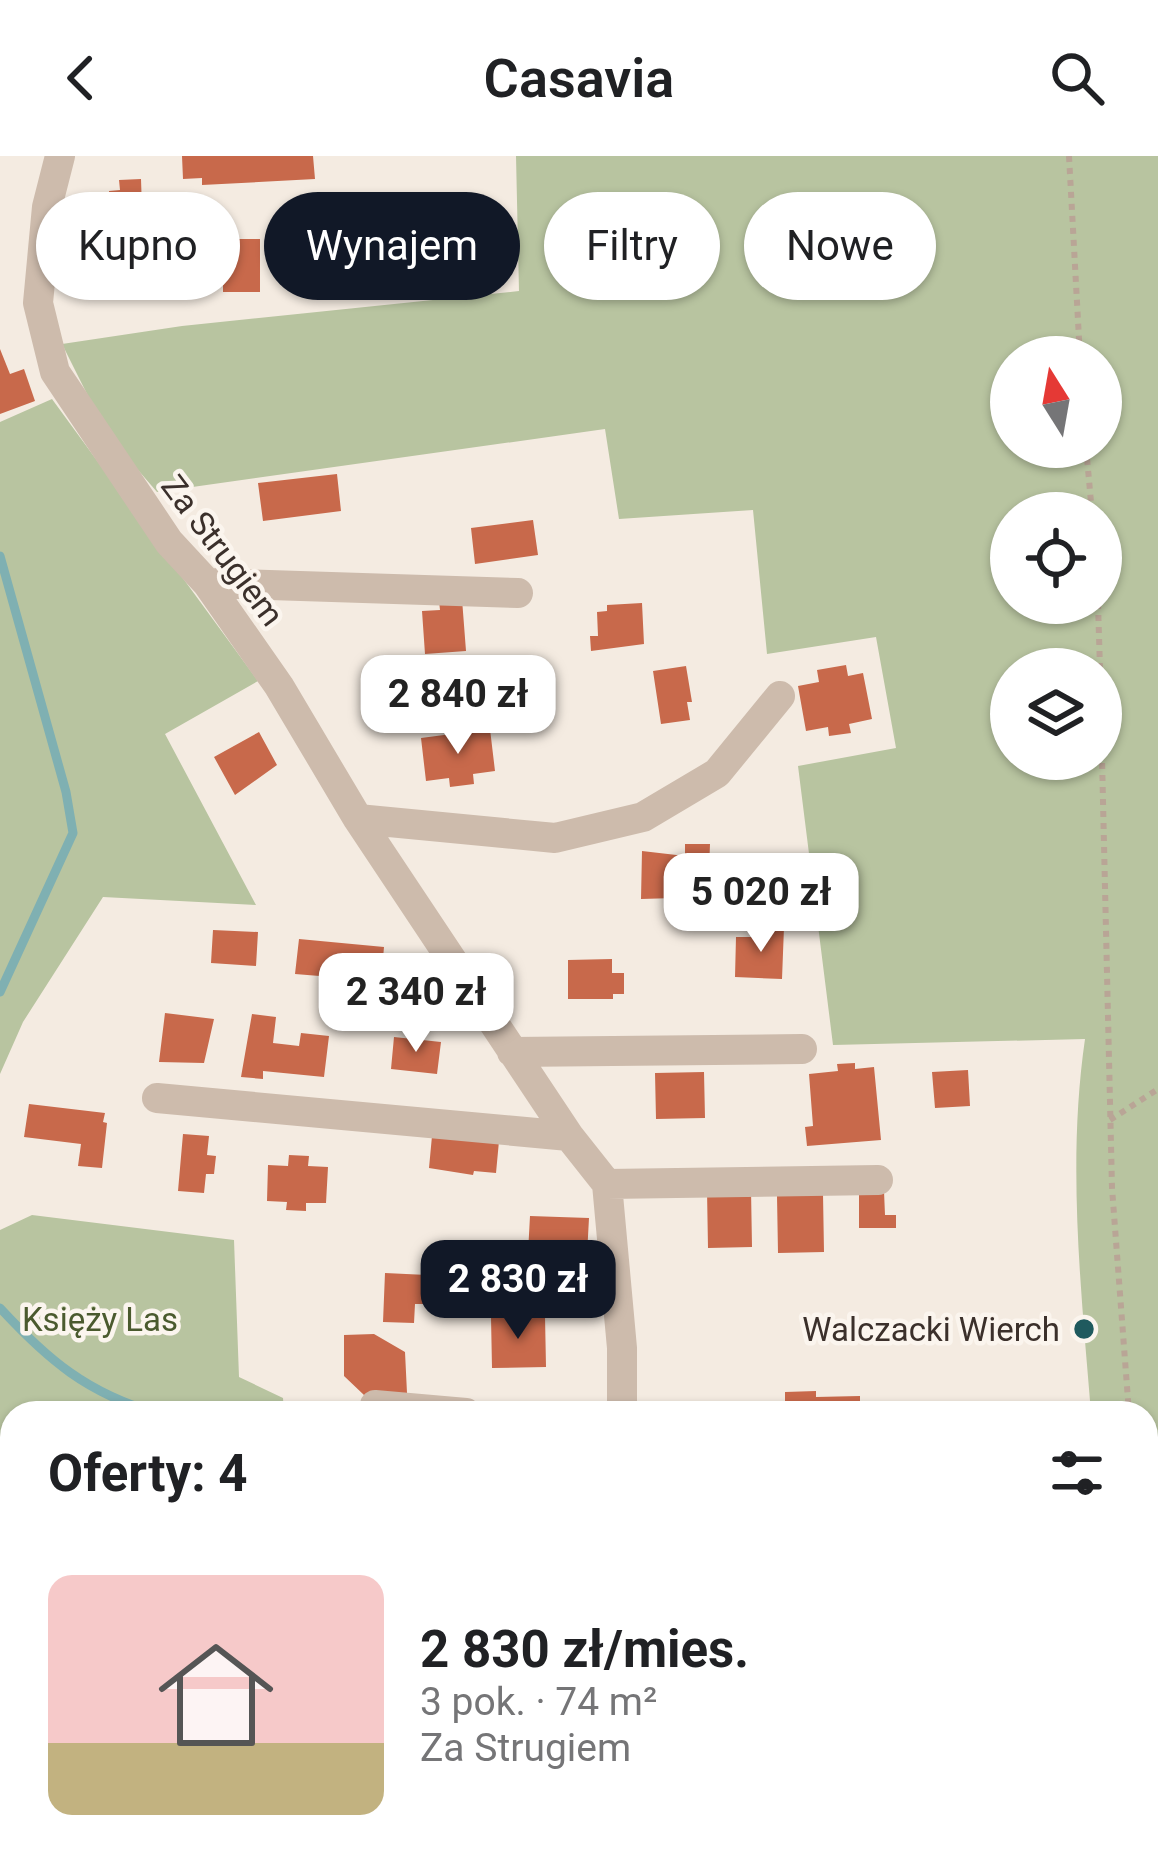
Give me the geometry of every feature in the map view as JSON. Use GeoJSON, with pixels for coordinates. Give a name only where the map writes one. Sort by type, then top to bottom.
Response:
{"type":"FeatureCollection","features":[{"type":"Feature","properties":{"kind":"street","name":"Za Strugiem"},"geometry":{"type":"LineString","coordinates":[[60,156],[47,207],[38,303],[55,372],[169,542],[206,583],[279,686],[358,819],[568,1136],[607,1184]]}},
{"type":"Feature","properties":{"kind":"street"},"geometry":{"type":"LineString","coordinates":[[206,583],[518,593]]}},
{"type":"Feature","properties":{"kind":"street"},"geometry":{"type":"LineString","coordinates":[[358,819],[555,838],[643,817],[717,773],[780,696]]}},
{"type":"Feature","properties":{"kind":"street"},"geometry":{"type":"LineString","coordinates":[[512,1052],[802,1049]]}},
{"type":"Feature","properties":{"kind":"street"},"geometry":{"type":"LineString","coordinates":[[157,1098],[568,1136]]}},
{"type":"Feature","properties":{"kind":"street"},"geometry":{"type":"LineString","coordinates":[[622,1401],[622,1348],[607,1184],[878,1180]]}},
{"type":"Feature","properties":{"kind":"path"},"geometry":{"type":"LineString","coordinates":[[1069,156],[1079,336]]}},
{"type":"Feature","properties":{"kind":"path"},"geometry":{"type":"LineString","coordinates":[[1102,780],[1110,1120],[1128,1401]]}},
{"type":"Feature","properties":{"kind":"path"},"geometry":{"type":"LineString","coordinates":[[1110,1120],[1158,1089]]}},
{"type":"Feature","properties":{"kind":"green space"},"geometry":{"type":"Polygon","coordinates":[[[516,156],[1158,156],[1158,1401],[1090,1401],[1076,1179],[1085,1039],[833,1045],[798,766],[896,748],[876,637],[767,654],[753,510],[619,519],[605,429],[157,492],[107,434],[62,344],[182,326],[432,300],[520,300],[516,156]]]}},
{"type":"Feature","properties":{"kind":"green space"},"geometry":{"type":"Polygon","coordinates":[[[52,399],[258,681],[165,734],[256,905],[103,897],[23,1022],[0,1074],[0,422],[52,399]]]}},
{"type":"Feature","properties":{"kind":"green space","name":"Księży Las"},"geometry":{"type":"Polygon","coordinates":[[[32,1215],[234,1240],[239,1377],[283,1401],[0,1401],[0,1230],[32,1215]]]}},
{"type":"Feature","properties":{"kind":"building"},"geometry":{"type":"Polygon","coordinates":[[[182,156],[313,156],[315,179],[202,185],[202,178],[183,179],[182,156]]]}},
{"type":"Feature","properties":{"kind":"building"},"geometry":{"type":"Polygon","coordinates":[[[141,179],[141,192],[109,192],[120,190],[119,180],[141,179]]]}},
{"type":"Feature","properties":{"kind":"building"},"geometry":{"type":"Polygon","coordinates":[[[240,239],[260,239],[260,292],[240,292],[240,239]]]}},
{"type":"Feature","properties":{"kind":"building"},"geometry":{"type":"Polygon","coordinates":[[[0,349],[10,374],[24,369],[35,401],[0,414],[0,349]]]}},
{"type":"Feature","properties":{"kind":"building"},"geometry":{"type":"Polygon","coordinates":[[[337,474],[341,511],[263,521],[258,483],[337,474]]]}},
{"type":"Feature","properties":{"kind":"building"},"geometry":{"type":"Polygon","coordinates":[[[533,520],[538,555],[475,564],[471,528],[533,520]]]}},
{"type":"Feature","properties":{"kind":"building"},"geometry":{"type":"Polygon","coordinates":[[[462,599],[466,651],[425,654],[422,611],[440,610],[439,601],[462,599]]]}},
{"type":"Feature","properties":{"kind":"building"},"geometry":{"type":"Polygon","coordinates":[[[642,603],[644,644],[591,651],[590,636],[598,636],[597,612],[607,611],[607,605],[642,603]]]}},
{"type":"Feature","properties":{"kind":"building"},"geometry":{"type":"Polygon","coordinates":[[[846,665],[848,676],[863,673],[872,719],[849,724],[851,733],[829,736],[828,727],[806,731],[798,686],[819,682],[817,670],[846,665]]]}},
{"type":"Feature","properties":{"kind":"building"},"geometry":{"type":"Polygon","coordinates":[[[686,666],[690,720],[661,724],[653,671],[686,666]]]}},
{"type":"Feature","properties":{"kind":"building"},"geometry":{"type":"Polygon","coordinates":[[[490,729],[495,771],[473,774],[474,784],[450,787],[449,778],[426,781],[421,738],[490,729]]]}},
{"type":"Feature","properties":{"kind":"building"},"geometry":{"type":"Polygon","coordinates":[[[259,732],[277,765],[235,795],[214,757],[259,732]]]}},
{"type":"Feature","properties":{"kind":"building"},"geometry":{"type":"Polygon","coordinates":[[[685,844],[710,844],[708,897],[641,899],[642,851],[685,856],[685,844]]]}},
{"type":"Feature","properties":{"kind":"building"},"geometry":{"type":"Polygon","coordinates":[[[760,926],[784,927],[782,979],[735,977],[736,937],[760,937],[760,926]]]}},
{"type":"Feature","properties":{"kind":"building"},"geometry":{"type":"Polygon","coordinates":[[[213,930],[258,932],[256,966],[211,963],[213,930]]]}},
{"type":"Feature","properties":{"kind":"building"},"geometry":{"type":"Polygon","coordinates":[[[299,939],[384,947],[381,981],[295,974],[299,939]]]}},
{"type":"Feature","properties":{"kind":"building"},"geometry":{"type":"Polygon","coordinates":[[[612,959],[612,973],[624,973],[624,994],[613,994],[613,999],[568,999],[568,960],[612,959]]]}},
{"type":"Feature","properties":{"kind":"building"},"geometry":{"type":"Polygon","coordinates":[[[165,1013],[214,1019],[204,1063],[159,1062],[165,1013]]]}},
{"type":"Feature","properties":{"kind":"building"},"geometry":{"type":"Polygon","coordinates":[[[252,1014],[276,1017],[273,1043],[299,1046],[301,1033],[329,1036],[324,1077],[263,1071],[263,1079],[241,1077],[252,1014]]]}},
{"type":"Feature","properties":{"kind":"building"},"geometry":{"type":"Polygon","coordinates":[[[394,1037],[441,1042],[437,1074],[391,1069],[394,1037]]]}},
{"type":"Feature","properties":{"kind":"building"},"geometry":{"type":"Polygon","coordinates":[[[855,1063],[855,1069],[874,1067],[881,1140],[807,1146],[805,1127],[813,1126],[809,1074],[838,1071],[837,1064],[855,1063]]]}},
{"type":"Feature","properties":{"kind":"building"},"geometry":{"type":"Polygon","coordinates":[[[968,1070],[970,1106],[935,1108],[932,1072],[968,1070]]]}},
{"type":"Feature","properties":{"kind":"building"},"geometry":{"type":"Polygon","coordinates":[[[704,1072],[705,1118],[656,1119],[655,1073],[704,1072]]]}},
{"type":"Feature","properties":{"kind":"building"},"geometry":{"type":"Polygon","coordinates":[[[29,1104],[105,1113],[102,1168],[78,1166],[81,1144],[24,1137],[29,1104]]]}},
{"type":"Feature","properties":{"kind":"building"},"geometry":{"type":"Polygon","coordinates":[[[183,1134],[209,1136],[207,1155],[216,1156],[214,1174],[206,1174],[204,1193],[178,1191],[183,1134]]]}},
{"type":"Feature","properties":{"kind":"building"},"geometry":{"type":"Polygon","coordinates":[[[432,1136],[499,1141],[496,1173],[474,1171],[473,1175],[429,1168],[432,1136]]]}},
{"type":"Feature","properties":{"kind":"building"},"geometry":{"type":"Polygon","coordinates":[[[289,1155],[309,1156],[308,1166],[328,1167],[326,1203],[306,1203],[306,1211],[286,1210],[287,1202],[267,1201],[268,1165],[288,1166],[289,1155]]]}},
{"type":"Feature","properties":{"kind":"building"},"geometry":{"type":"Polygon","coordinates":[[[751,1189],[752,1247],[708,1248],[707,1190],[751,1189]]]}},
{"type":"Feature","properties":{"kind":"building"},"geometry":{"type":"Polygon","coordinates":[[[859,1191],[884,1191],[885,1215],[896,1215],[896,1228],[859,1228],[859,1191]]]}},
{"type":"Feature","properties":{"kind":"building"},"geometry":{"type":"Polygon","coordinates":[[[823,1194],[824,1252],[778,1253],[777,1196],[823,1194]]]}},
{"type":"Feature","properties":{"kind":"building"},"geometry":{"type":"Polygon","coordinates":[[[530,1216],[589,1218],[587,1255],[528,1253],[530,1216]]]}},
{"type":"Feature","properties":{"kind":"building"},"geometry":{"type":"Polygon","coordinates":[[[385,1273],[427,1275],[423,1304],[415,1304],[414,1323],[383,1322],[385,1273]]]}},
{"type":"Feature","properties":{"kind":"building"},"geometry":{"type":"Polygon","coordinates":[[[545,1316],[546,1367],[492,1368],[491,1317],[545,1316]]]}},
{"type":"Feature","properties":{"kind":"building"},"geometry":{"type":"Polygon","coordinates":[[[374,1334],[405,1352],[407,1393],[364,1395],[344,1376],[344,1335],[374,1334]]]}},
{"type":"Feature","properties":{"kind":"building"},"geometry":{"type":"Polygon","coordinates":[[[785,1392],[860,1396],[860,1401],[785,1401],[785,1392]]]}},
{"type":"Feature","properties":{"kind":"waterway"},"geometry":{"type":"LineString","coordinates":[[0,556],[66,792],[73,833],[0,992]]}},
{"type":"Feature","properties":{"kind":"waterway"},"geometry":{"type":"LineString","coordinates":[[0,1308],[70,1372],[122,1401]]}},
{"type":"Feature","properties":{"kind":"place","name":"Walczacki Wierch"},"geometry":{"type":"Point","coordinates":[1084,1329]}}]}
